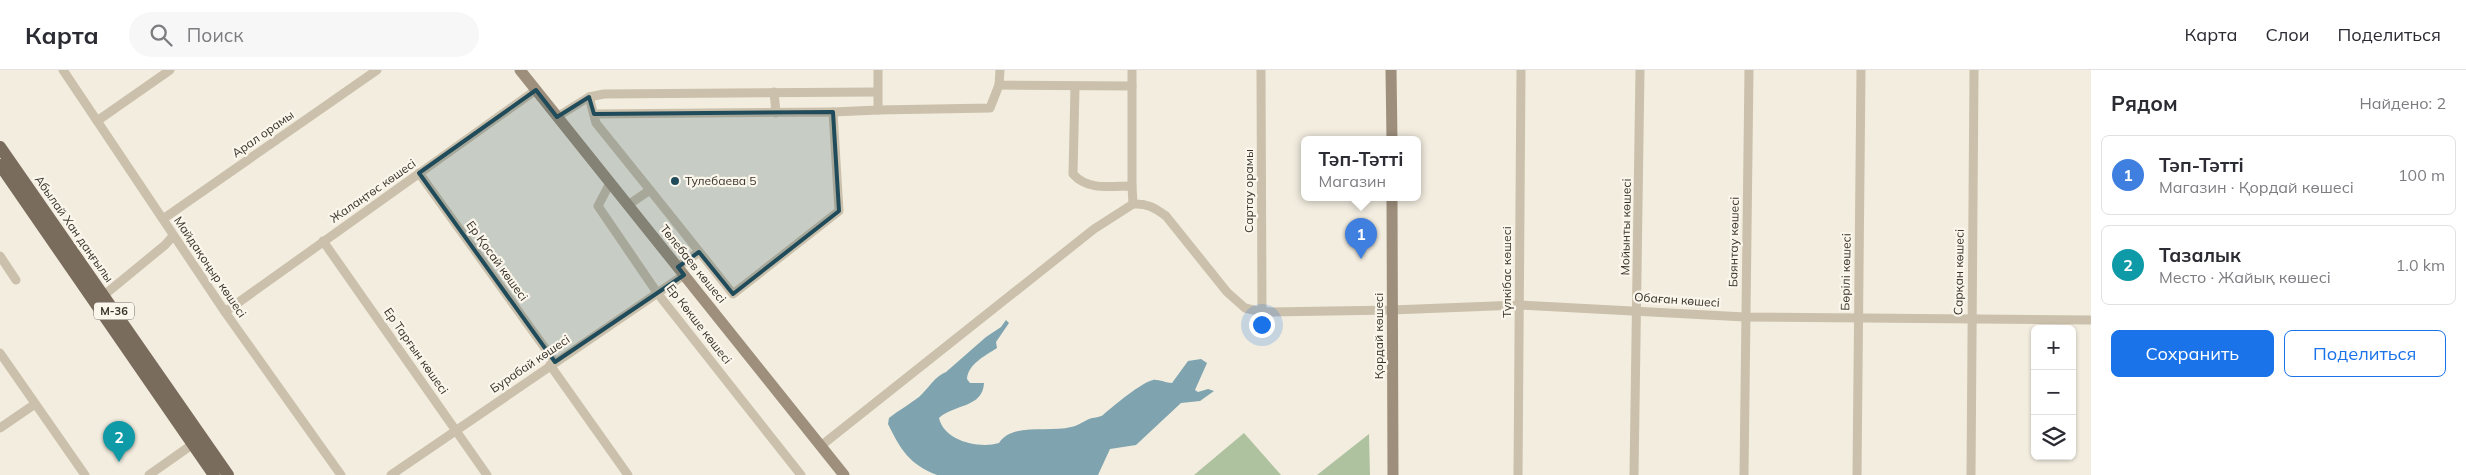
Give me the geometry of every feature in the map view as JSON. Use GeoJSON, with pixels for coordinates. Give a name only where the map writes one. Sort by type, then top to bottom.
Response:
{"type":"FeatureCollection","features":[{"type":"Feature","properties":{"kind":"main road","name":"Абылай Хан даңғылы"},"geometry":{"type":"LineString","coordinates":[[0,147],[228,475]]}},
{"type":"Feature","properties":{"kind":"main road","name":"Абылай Хан даңғылы"},"geometry":{"type":"LineString","coordinates":[[0,166],[214,475]]}},
{"type":"Feature","properties":{"kind":"street","name":"Майдақоңыр көшесі"},"geometry":{"type":"LineString","coordinates":[[63,70],[225,312],[341,475]]}},
{"type":"Feature","properties":{"kind":"street"},"geometry":{"type":"LineString","coordinates":[[97,121],[170,70]]}},
{"type":"Feature","properties":{"kind":"street","name":"Арал орамы"},"geometry":{"type":"LineString","coordinates":[[163,219],[377,70]]}},
{"type":"Feature","properties":{"kind":"street","name":"Төлебаев көшесі"},"geometry":{"type":"LineString","coordinates":[[520,70],[822,445],[844,475]]}},
{"type":"Feature","properties":{"kind":"street"},"geometry":{"type":"LineString","coordinates":[[878,70],[878,110]]}},
{"type":"Feature","properties":{"kind":"street"},"geometry":{"type":"LineString","coordinates":[[594,114],[776,113],[990,108],[999,85],[1000,70]]}},
{"type":"Feature","properties":{"kind":"street"},"geometry":{"type":"LineString","coordinates":[[1132,70],[1133,204]]}},
{"type":"Feature","properties":{"kind":"street","name":"Сартау орамы"},"geometry":{"type":"LineString","coordinates":[[1261,70],[1262,312]]}},
{"type":"Feature","properties":{"kind":"street"},"geometry":{"type":"LineString","coordinates":[[1391,70],[1392,136]]}},
{"type":"Feature","properties":{"kind":"street","name":"Түлкібас көшесі"},"geometry":{"type":"LineString","coordinates":[[1518,475],[1521,70]]}},
{"type":"Feature","properties":{"kind":"street","name":"Мойынты көшесі"},"geometry":{"type":"LineString","coordinates":[[1634,475],[1640,70]]}},
{"type":"Feature","properties":{"kind":"street","name":"Баянтау көшесі"},"geometry":{"type":"LineString","coordinates":[[1744,475],[1749,70]]}},
{"type":"Feature","properties":{"kind":"street","name":"Бөрілі көшесі"},"geometry":{"type":"LineString","coordinates":[[1858,475],[1861,70]]}},
{"type":"Feature","properties":{"kind":"street","name":"Сарқан көшесі"},"geometry":{"type":"LineString","coordinates":[[1972,475],[1971,318],[1974,70]]}},
{"type":"Feature","properties":{"kind":"street"},"geometry":{"type":"LineString","coordinates":[[999,85],[1132,86]]}},
{"type":"Feature","properties":{"kind":"street"},"geometry":{"type":"LineString","coordinates":[[1075,87],[1073,174],[1081,182],[1091,186],[1132,186]]}},
{"type":"Feature","properties":{"kind":"street","name":"Жалаңтөс көшесі"},"geometry":{"type":"LineString","coordinates":[[225,312],[536,90]]}},
{"type":"Feature","properties":{"kind":"street"},"geometry":{"type":"LineString","coordinates":[[774,92],[776,113]]}},
{"type":"Feature","properties":{"kind":"street"},"geometry":{"type":"LineString","coordinates":[[557,117],[589,97],[604,94],[877,92]]}},
{"type":"Feature","properties":{"kind":"street"},"geometry":{"type":"LineString","coordinates":[[589,97],[596,123],[733,294],[839,211],[833,112]]}},
{"type":"Feature","properties":{"kind":"street","name":"Ер Қосай көшесі"},"geometry":{"type":"LineString","coordinates":[[419,173],[628,475]]}},
{"type":"Feature","properties":{"kind":"street","name":"Ер Көкше көшесі"},"geometry":{"type":"LineString","coordinates":[[610,183],[598,206],[658,294],[801,475]]}},
{"type":"Feature","properties":{"kind":"street"},"geometry":{"type":"LineString","coordinates":[[628,205],[650,190]]}},
{"type":"Feature","properties":{"kind":"street","name":"Қордай көшесі"},"geometry":{"type":"LineString","coordinates":[[1392,201],[1393,475]]}},
{"type":"Feature","properties":{"kind":"street"},"geometry":{"type":"LineString","coordinates":[[822,445],[1094,229],[1133,204],[1141,203],[1154,207],[1166,216],[1227,292],[1245,308],[1262,312]]}},
{"type":"Feature","properties":{"kind":"street"},"geometry":{"type":"LineString","coordinates":[[103,296],[165,245],[173,236]]}},
{"type":"Feature","properties":{"kind":"street","name":"Ер Тарғын көшесі"},"geometry":{"type":"LineString","coordinates":[[323,241],[487,475]]}},
{"type":"Feature","properties":{"kind":"street","name":"Бурабай көшесі"},"geometry":{"type":"LineString","coordinates":[[391,475],[658,294],[699,252]]}},
{"type":"Feature","properties":{"kind":"street"},"geometry":{"type":"LineString","coordinates":[[0,256],[16,280]]}},
{"type":"Feature","properties":{"kind":"street","name":"Обаған көшесі"},"geometry":{"type":"LineString","coordinates":[[1262,312],[1392,310],[1519,305],[1745,317],[2091,320]]}},
{"type":"Feature","properties":{"kind":"street"},"geometry":{"type":"LineString","coordinates":[[0,353],[85,475]]}},
{"type":"Feature","properties":{"kind":"street"},"geometry":{"type":"LineString","coordinates":[[0,428],[35,404]]}},
{"type":"Feature","properties":{"kind":"street"},"geometry":{"type":"LineString","coordinates":[[149,475],[193,444]]}},
{"type":"Feature","properties":{"kind":"highlighted area"},"geometry":{"type":"Polygon","coordinates":[[[536,90],[557,117],[589,97],[594,114],[833,112],[839,211],[733,294],[699,252],[678,267],[684,275],[555,362],[419,173],[536,90]]]}},
{"type":"Feature","properties":{"kind":"green space"},"geometry":{"type":"Polygon","coordinates":[[[1244,433],[1281,475],[1194,475],[1244,433]]]}},
{"type":"Feature","properties":{"kind":"green space"},"geometry":{"type":"Polygon","coordinates":[[[1369,434],[1370,475],[1317,475],[1369,434]]]}},
{"type":"Feature","properties":{"kind":"water"},"geometry":{"type":"Polygon","coordinates":[[[1006,320],[1009,323],[996,342],[997,348],[978,361],[968,374],[967,379],[970,383],[984,383],[979,397],[967,405],[952,410],[939,418],[942,426],[955,438],[973,444],[991,445],[999,443],[1013,432],[1032,429],[1062,429],[1076,426],[1089,419],[1100,417],[1127,395],[1148,382],[1155,380],[1172,383],[1188,361],[1201,359],[1207,363],[1195,390],[1198,392],[1208,389],[1214,391],[1200,401],[1181,403],[1136,445],[1110,449],[1098,475],[937,475],[927,471],[913,461],[902,449],[888,424],[889,418],[919,397],[938,376],[946,372],[986,337],[1001,327],[1006,320]]]}},
{"type":"Feature","properties":{"kind":"place","name":"Тулебаева 5"},"geometry":{"type":"Point","coordinates":[675,181]}},
{"type":"Feature","properties":{"kind":"place","name":"Тәп-Тәтті"},"geometry":{"type":"Point","coordinates":[1361,259]}},
{"type":"Feature","properties":{"kind":"place","name":"Тазалык"},"geometry":{"type":"Point","coordinates":[119,462]}}]}
